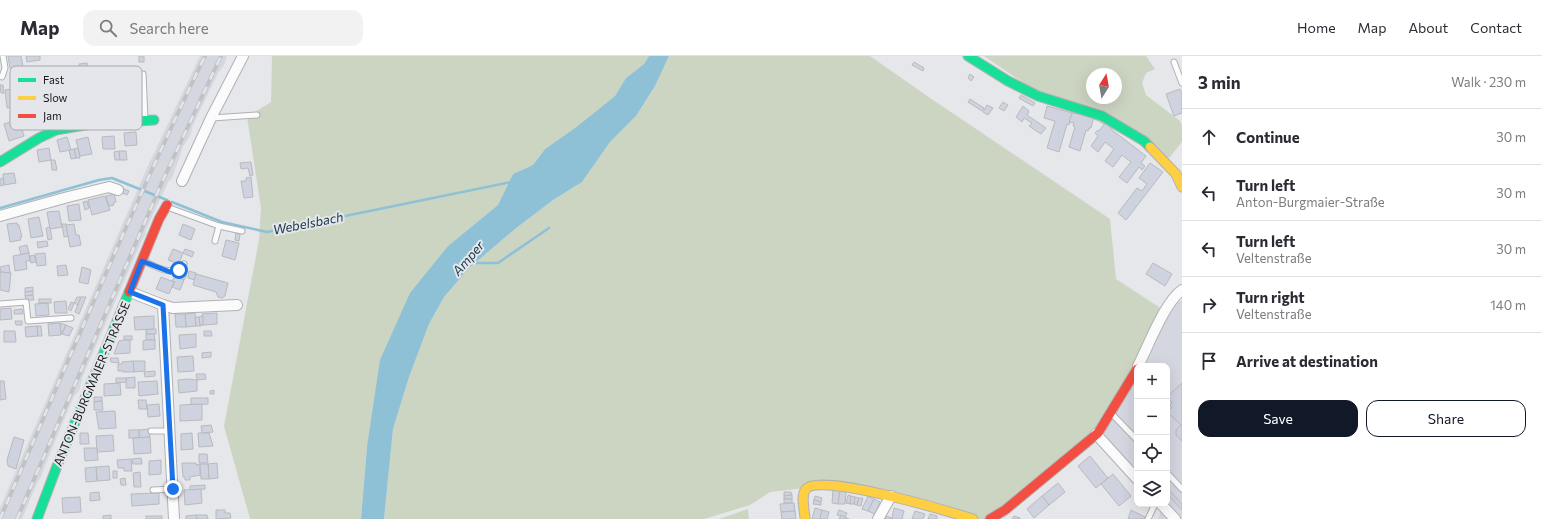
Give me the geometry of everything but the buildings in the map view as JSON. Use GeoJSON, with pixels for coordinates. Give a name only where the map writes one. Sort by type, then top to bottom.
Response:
{"type":"FeatureCollection","features":[{"type":"Feature","properties":{"kind":"street"},"geometry":{"type":"LineString","coordinates":[[182,181],[211,118],[243,56]]}},
{"type":"Feature","properties":{"kind":"street"},"geometry":{"type":"LineString","coordinates":[[968,56],[1008,81],[1038,96],[1102,116],[1144,141],[1176,174],[1182,186]]}},
{"type":"Feature","properties":{"kind":"street"},"geometry":{"type":"LineString","coordinates":[[142,120],[149,120]]}},
{"type":"Feature","properties":{"kind":"street"},"geometry":{"type":"LineString","coordinates":[[0,162],[39,138],[56,130]]}},
{"type":"Feature","properties":{"kind":"street"},"geometry":{"type":"LineString","coordinates":[[0,216],[109,187],[118,190]]}},
{"type":"Feature","properties":{"kind":"street","name":"ANTON-BURGMAIER-STRASSE"},"geometry":{"type":"LineString","coordinates":[[37,519],[57,466],[166,206]]}},
{"type":"Feature","properties":{"kind":"street"},"geometry":{"type":"LineString","coordinates":[[1139,363],[1165,311],[1176,294],[1182,290]]}},
{"type":"Feature","properties":{"kind":"street"},"geometry":{"type":"LineString","coordinates":[[130,292],[173,308],[237,305]]}},
{"type":"Feature","properties":{"kind":"street"},"geometry":{"type":"LineString","coordinates":[[163,305],[174,519]]}},
{"type":"Feature","properties":{"kind":"street"},"geometry":{"type":"LineString","coordinates":[[990,519],[1005,510],[1096,434],[1134,374]]}},
{"type":"Feature","properties":{"kind":"street"},"geometry":{"type":"LineString","coordinates":[[1096,434],[1134,476]]}},
{"type":"Feature","properties":{"kind":"street"},"geometry":{"type":"LineString","coordinates":[[805,519],[804,492],[805,488],[810,484],[827,484],[892,496],[973,519]]}},
{"type":"Feature","properties":{"kind":"street"},"geometry":{"type":"LineString","coordinates":[[878,519],[892,496]]}},
{"type":"Feature","properties":{"kind":"street"},"geometry":{"type":"LineString","coordinates":[[1164,507],[1175,519]]}},
{"type":"Feature","properties":{"kind":"lane"},"geometry":{"type":"LineString","coordinates":[[2,77],[5,68],[3,56]]}},
{"type":"Feature","properties":{"kind":"lane"},"geometry":{"type":"LineString","coordinates":[[1174,62],[1182,83]]}},
{"type":"Feature","properties":{"kind":"lane"},"geometry":{"type":"LineString","coordinates":[[143,74],[149,120]]}},
{"type":"Feature","properties":{"kind":"lane"},"geometry":{"type":"LineString","coordinates":[[211,118],[257,115]]}},
{"type":"Feature","properties":{"kind":"lane"},"geometry":{"type":"LineString","coordinates":[[166,206],[219,226],[242,232]]}},
{"type":"Feature","properties":{"kind":"lane"},"geometry":{"type":"LineString","coordinates":[[214,241],[219,226]]}},
{"type":"Feature","properties":{"kind":"lane"},"geometry":{"type":"LineString","coordinates":[[142,261],[170,272],[179,270],[184,264]]}},
{"type":"Feature","properties":{"kind":"lane"},"geometry":{"type":"LineString","coordinates":[[0,304],[26,302],[28,321],[71,318]]}},
{"type":"Feature","properties":{"kind":"lane"},"geometry":{"type":"LineString","coordinates":[[1111,412],[1134,437]]}},
{"type":"Feature","properties":{"kind":"lane"},"geometry":{"type":"LineString","coordinates":[[151,431],[170,431]]}},
{"type":"Feature","properties":{"kind":"lane"},"geometry":{"type":"LineString","coordinates":[[1170,476],[1182,489]]}},
{"type":"Feature","properties":{"kind":"lane"},"geometry":{"type":"LineString","coordinates":[[153,490],[173,489]]}},
{"type":"Feature","properties":{"kind":"lane"},"geometry":{"type":"LineString","coordinates":[[1148,519],[1154,507]]}},
{"type":"Feature","properties":{"kind":"shaded area"},"geometry":{"type":"Polygon","coordinates":[[[200,56],[227,56],[224,65],[218,73],[192,127],[191,134],[183,147],[172,178],[168,182],[145,232],[146,234],[142,240],[82,378],[79,391],[74,396],[22,519],[0,519],[0,508],[84,313],[147,168],[200,56]]]}},
{"type":"Feature","properties":{"kind":"shaded area"},"geometry":{"type":"Polygon","coordinates":[[[1182,300],[1182,519],[1158,519],[1163,507],[1170,507],[1170,363],[1139,363],[1165,311],[1182,300]]]}},
{"type":"Feature","properties":{"kind":"shaded area"},"geometry":{"type":"Polygon","coordinates":[[[1134,374],[1134,466],[1098,433],[1134,374]]]}},
{"type":"Feature","properties":{"kind":"green space"},"geometry":{"type":"Polygon","coordinates":[[[272,56],[649,56],[644,64],[626,78],[615,96],[575,128],[545,149],[533,165],[513,174],[498,205],[448,246],[367,447],[361,519],[250,519],[224,426],[259,240],[261,208],[247,117],[271,102],[272,56]]]}},
{"type":"Feature","properties":{"kind":"green space"},"geometry":{"type":"Polygon","coordinates":[[[669,56],[870,56],[1110,219],[1116,279],[1165,311],[1136,363],[1134,363],[1134,367],[1098,433],[990,519],[973,519],[892,496],[805,488],[770,492],[750,505],[704,519],[384,519],[393,429],[409,377],[429,324],[444,297],[469,268],[515,229],[553,200],[582,182],[610,142],[636,116],[655,86],[669,56]]]}},
{"type":"Feature","properties":{"kind":"green space"},"geometry":{"type":"Polygon","coordinates":[[[984,56],[1146,56],[1155,69],[1146,73],[1142,83],[1146,95],[1180,121],[1182,126],[1182,142],[1169,158],[1028,86],[984,56]]]}},
{"type":"Feature","properties":{"kind":"green space"},"geometry":{"type":"Polygon","coordinates":[[[748,509],[749,519],[719,519],[748,509]]]}},
{"type":"Feature","properties":{"kind":"water","name":"Amper"},"geometry":{"type":"Polygon","coordinates":[[[649,56],[669,56],[655,86],[636,116],[610,142],[582,182],[553,200],[515,229],[469,268],[444,297],[429,324],[409,377],[393,429],[384,519],[361,519],[367,447],[380,360],[410,293],[448,246],[498,205],[513,174],[533,165],[545,149],[575,128],[615,96],[626,78],[644,64],[649,56]]]}},
{"type":"Feature","properties":{"kind":"waterway","name":"Webelsbach"},"geometry":{"type":"LineString","coordinates":[[0,208],[99,180],[112,178],[167,200]]}},
{"type":"Feature","properties":{"kind":"waterway","name":"Webelsbach"},"geometry":{"type":"LineString","coordinates":[[172,202],[222,222],[267,232],[511,182]]}},
{"type":"Feature","properties":{"kind":"waterway","name":"Amper"},"geometry":{"type":"LineString","coordinates":[[472,263],[498,263],[549,228]]}},
{"type":"Feature","properties":{"kind":"railway"},"geometry":{"type":"LineString","coordinates":[[0,519],[126,228],[205,56]]}},
{"type":"Feature","properties":{"kind":"railway"},"geometry":{"type":"LineString","coordinates":[[17,519],[163,180],[221,56]]}},
{"type":"Feature","properties":{"kind":"traffic: fast"},"geometry":{"type":"LineString","coordinates":[[968,56],[1008,81],[1038,96],[1102,116],[1144,141],[1150,147]]}},
{"type":"Feature","properties":{"kind":"traffic: fast"},"geometry":{"type":"LineString","coordinates":[[142,121],[154,120]]}},
{"type":"Feature","properties":{"kind":"traffic: fast"},"geometry":{"type":"LineString","coordinates":[[0,162],[39,138],[56,130]]}},
{"type":"Feature","properties":{"kind":"traffic: fast"},"geometry":{"type":"LineString","coordinates":[[37,519],[57,466],[129,292]]}},
{"type":"Feature","properties":{"kind":"traffic: slow"},"geometry":{"type":"LineString","coordinates":[[1150,147],[1176,174],[1182,187]]}},
{"type":"Feature","properties":{"kind":"traffic: slow"},"geometry":{"type":"LineString","coordinates":[[805,519],[803,499],[804,492],[806,489],[816,485],[858,489],[886,495],[973,519]]}},
{"type":"Feature","properties":{"kind":"traffic: jam"},"geometry":{"type":"LineString","coordinates":[[129,292],[159,219],[167,205]]}},
{"type":"Feature","properties":{"kind":"traffic: jam"},"geometry":{"type":"LineString","coordinates":[[990,519],[1005,510],[1098,433],[1134,374]]}},
{"type":"Feature","properties":{"kind":"route"},"geometry":{"type":"LineString","coordinates":[[173,489],[163,305],[130,292],[142,261],[170,272],[179,270]]}}]}
